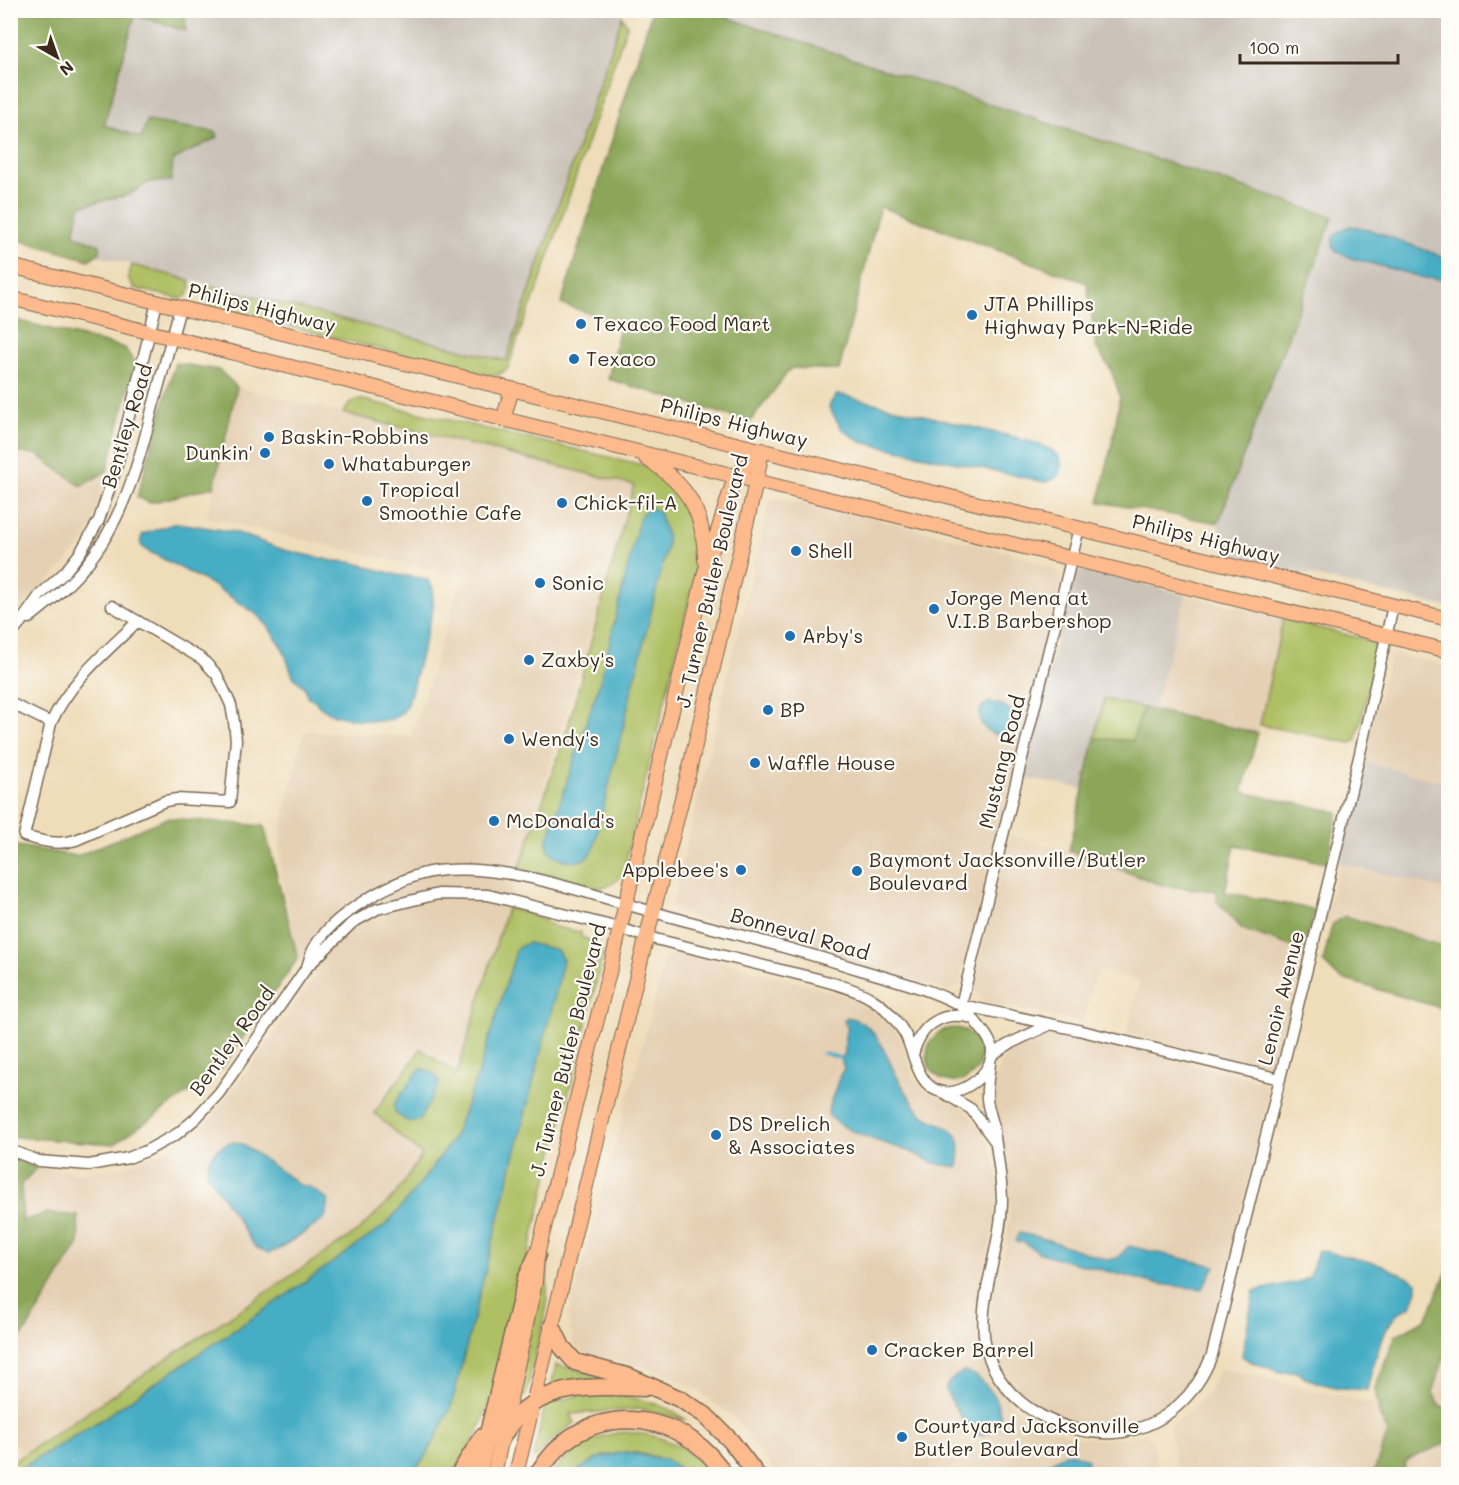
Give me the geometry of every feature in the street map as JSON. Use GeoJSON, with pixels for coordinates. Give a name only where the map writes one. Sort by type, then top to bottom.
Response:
{"type":"FeatureCollection","features":[{"type":"Feature","properties":{"kind":"highway"},"geometry":{"type":"LineString","coordinates":[[478,1474],[526,1279],[537,1255]]}},
{"type":"Feature","properties":{"kind":"highway"},"geometry":{"type":"LineString","coordinates":[[552,1326],[562,1347],[575,1362],[630,1377],[680,1399],[705,1414],[731,1441],[756,1474]]}},
{"type":"Feature","properties":{"kind":"highway"},"geometry":{"type":"LineString","coordinates":[[500,1441],[507,1426],[518,1413],[535,1400],[576,1388],[596,1386],[654,1388]]}},
{"type":"Feature","properties":{"kind":"highway"},"geometry":{"type":"LineString","coordinates":[[459,1474],[476,1448],[493,1411]]}},
{"type":"Feature","properties":{"kind":"highway"},"geometry":{"type":"LineString","coordinates":[[537,1474],[546,1461],[572,1437],[593,1426],[611,1421],[632,1420],[654,1422],[676,1430],[695,1441],[711,1455],[724,1474]]}},
{"type":"Feature","properties":{"kind":"main road","name":"Philips Highway"},"geometry":{"type":"LineString","coordinates":[[10,266],[1449,619]]}},
{"type":"Feature","properties":{"kind":"main road"},"geometry":{"type":"LineString","coordinates":[[10,298],[1449,651]]}},
{"type":"Feature","properties":{"kind":"main road"},"geometry":{"type":"LineString","coordinates":[[503,420],[512,389]]}},
{"type":"Feature","properties":{"kind":"main road"},"geometry":{"type":"LineString","coordinates":[[634,450],[666,471],[693,502],[702,526],[705,572]]}},
{"type":"Feature","properties":{"kind":"main road","name":"J. Turner Butler Boulevard"},"geometry":{"type":"LineString","coordinates":[[494,1474],[535,1282],[537,1255],[626,904],[705,572],[735,477],[762,450]]}},
{"type":"Feature","properties":{"kind":"main road","name":"J. Turner Butler Boulevard"},"geometry":{"type":"LineString","coordinates":[[516,1474],[689,771],[762,450]]}},
{"type":"Feature","properties":{"kind":"street","name":"Bentley Road"},"geometry":{"type":"LineString","coordinates":[[10,637],[40,596],[65,572],[80,553],[99,520],[116,469],[157,302]]}},
{"type":"Feature","properties":{"kind":"street","name":"Bentley Road"},"geometry":{"type":"LineString","coordinates":[[19,625],[50,602],[74,579],[87,564],[107,533],[130,484],[147,436],[180,308]]}},
{"type":"Feature","properties":{"kind":"street","name":"Mustang Road"},"geometry":{"type":"LineString","coordinates":[[961,1005],[1079,528]]}},
{"type":"Feature","properties":{"kind":"street"},"geometry":{"type":"LineString","coordinates":[[112,606],[138,621],[202,659],[217,675],[231,705],[236,740],[230,802],[165,801],[66,843],[54,844],[24,836],[51,723],[69,691],[99,658],[138,621]]}},
{"type":"Feature","properties":{"kind":"street","name":"Lenoir Avenue"},"geometry":{"type":"LineString","coordinates":[[991,1059],[987,1103],[1001,1175],[1001,1227],[986,1292],[982,1327],[988,1357],[1008,1390],[1022,1404],[1046,1419],[1065,1427],[1103,1433],[1131,1430],[1155,1421],[1168,1414],[1190,1394],[1206,1372],[1212,1355],[1394,606]]}},
{"type":"Feature","properties":{"kind":"street"},"geometry":{"type":"LineString","coordinates":[[10,703],[51,723]]}},
{"type":"Feature","properties":{"kind":"street","name":"Bentley Road"},"geometry":{"type":"LineString","coordinates":[[307,967],[313,949],[320,940],[338,920],[359,904],[377,892],[434,871],[488,870],[626,904]]}},
{"type":"Feature","properties":{"kind":"street","name":"Bentley Road"},"geometry":{"type":"LineString","coordinates":[[10,1150],[39,1161],[89,1165],[128,1158],[147,1151],[177,1134],[195,1119],[219,1093],[307,967],[352,923],[377,909],[438,894],[488,895],[619,928]]}},
{"type":"Feature","properties":{"kind":"street","name":"Bonneval Road"},"geometry":{"type":"LineString","coordinates":[[626,904],[794,949],[919,988],[961,1005],[1280,1079]]}},
{"type":"Feature","properties":{"kind":"street","name":"Bonneval Road"},"geometry":{"type":"LineString","coordinates":[[619,928],[829,982],[872,998],[894,1017],[906,1037],[919,1073],[932,1088],[971,1109],[994,1140]]}},
{"type":"Feature","properties":{"kind":"street","name":"Bonneval Road"},"geometry":{"type":"LineString","coordinates":[[961,1005],[987,1036],[992,1045],[991,1059]]}},
{"type":"Feature","properties":{"kind":"street"},"geometry":{"type":"LineString","coordinates":[[913,1056],[916,1043],[922,1033],[939,1019],[956,1014],[973,1018]]}},
{"type":"Feature","properties":{"kind":"street"},"geometry":{"type":"LineString","coordinates":[[942,1092],[958,1090],[975,1082],[991,1059],[1009,1044],[1050,1025]]}},
{"type":"Feature","properties":{"kind":"shaded area"},"geometry":{"type":"Polygon","coordinates":[[[10,11],[624,11],[506,362],[79,251],[10,11]]]}},
{"type":"Feature","properties":{"kind":"shaded area"},"geometry":{"type":"Polygon","coordinates":[[[707,11],[1448,11],[1448,607],[1227,556],[1218,523],[1332,217],[707,11]]]}},
{"type":"Feature","properties":{"kind":"shaded area"},"geometry":{"type":"Polygon","coordinates":[[[237,387],[635,485],[457,1075],[374,1113],[422,1155],[395,1195],[358,1231],[22,1456],[11,1436],[11,1349],[26,1331],[47,1213],[23,1221],[21,1184],[38,1167],[77,1173],[120,1168],[167,1150],[210,1120],[272,1037],[318,972],[298,958],[280,864],[280,834],[304,731],[411,736],[463,577],[207,517],[237,387]]]}},
{"type":"Feature","properties":{"kind":"shaded area"},"geometry":{"type":"Polygon","coordinates":[[[11,452],[34,454],[81,486],[107,471],[91,527],[83,543],[11,619],[11,452]]]}},
{"type":"Feature","properties":{"kind":"shaded area"},"geometry":{"type":"Polygon","coordinates":[[[777,498],[860,515],[1020,555],[1058,571],[1062,577],[959,985],[949,991],[690,916],[680,912],[672,905],[770,500],[777,498]]]}},
{"type":"Feature","properties":{"kind":"shaded area"},"geometry":{"type":"Polygon","coordinates":[[[1085,569],[1186,595],[1153,711],[1104,699],[1084,789],[1022,778],[1074,574],[1085,569]]]}},
{"type":"Feature","properties":{"kind":"shaded area"},"geometry":{"type":"Polygon","coordinates":[[[1186,595],[1283,617],[1258,733],[1153,711],[1186,595]]]}},
{"type":"Feature","properties":{"kind":"shaded area"},"geometry":{"type":"Polygon","coordinates":[[[1393,654],[1448,666],[1448,778],[1433,780],[1362,761],[1389,658],[1393,654]]]}},
{"type":"Feature","properties":{"kind":"shaded area"},"geometry":{"type":"Polygon","coordinates":[[[1362,761],[1433,780],[1448,778],[1448,890],[1339,863],[1362,761]]]}},
{"type":"Feature","properties":{"kind":"shaded area"},"geometry":{"type":"Polygon","coordinates":[[[1010,835],[1069,851],[1164,886],[1217,891],[1242,929],[1302,950],[1293,1002],[1278,1062],[1265,1069],[1126,1033],[1140,981],[1097,969],[1082,1022],[985,1002],[973,984],[1010,835]]]}},
{"type":"Feature","properties":{"kind":"shaded area"},"geometry":{"type":"Polygon","coordinates":[[[1339,863],[1448,890],[1448,948],[1345,916],[1332,925],[1325,921],[1339,863]]]}},
{"type":"Feature","properties":{"kind":"shaded area"},"geometry":{"type":"Polygon","coordinates":[[[677,951],[804,983],[857,1000],[877,1010],[892,1025],[902,1042],[913,1078],[928,1092],[960,1106],[970,1114],[989,1145],[997,1172],[997,1207],[987,1264],[976,1307],[976,1331],[987,1369],[1001,1392],[1015,1407],[1046,1426],[1071,1436],[1104,1440],[1146,1434],[1153,1441],[1160,1474],[777,1474],[735,1419],[693,1386],[656,1370],[585,1353],[573,1345],[568,1316],[664,959],[677,951]]]}},
{"type":"Feature","properties":{"kind":"shaded area"},"geometry":{"type":"Polygon","coordinates":[[[1073,1035],[1261,1081],[1268,1087],[1269,1095],[1205,1361],[1190,1386],[1176,1402],[1153,1416],[1134,1423],[1106,1427],[1075,1423],[1046,1413],[1022,1396],[994,1354],[989,1324],[992,1294],[1007,1243],[1010,1210],[1006,1161],[991,1098],[995,1078],[1003,1057],[1016,1045],[1043,1036],[1073,1035]]]}},
{"type":"Feature","properties":{"kind":"shaded area"},"geometry":{"type":"Polygon","coordinates":[[[1448,1347],[1448,1474],[1402,1474],[1407,1460],[1448,1347]]]}},
{"type":"Feature","properties":{"kind":"shaded area"},"geometry":{"type":"Polygon","coordinates":[[[1220,1368],[1378,1405],[1380,1417],[1388,1432],[1373,1474],[1177,1474],[1169,1427],[1192,1410],[1208,1391],[1220,1368]]]}},
{"type":"Feature","properties":{"kind":"green space"},"geometry":{"type":"Polygon","coordinates":[[[10,11],[185,11],[186,31],[135,15],[104,125],[141,138],[147,121],[216,132],[218,137],[173,160],[171,181],[150,182],[128,195],[80,206],[74,235],[100,245],[100,252],[89,260],[11,238],[10,11]]]}},
{"type":"Feature","properties":{"kind":"green space"},"geometry":{"type":"Polygon","coordinates":[[[652,11],[707,11],[1333,217],[1218,523],[1099,502],[1120,396],[1111,370],[1096,347],[1087,283],[880,207],[839,370],[791,368],[750,422],[608,379],[621,323],[561,304],[652,11]]]}},
{"type":"Feature","properties":{"kind":"green space"},"geometry":{"type":"Polygon","coordinates":[[[622,17],[627,25],[537,291],[508,368],[500,374],[491,376],[214,308],[209,303],[207,295],[209,285],[506,361],[622,17]]]}},
{"type":"Feature","properties":{"kind":"green space"},"geometry":{"type":"Polygon","coordinates":[[[132,265],[189,280],[191,286],[189,292],[180,299],[134,288],[128,278],[132,265]]]}},
{"type":"Feature","properties":{"kind":"green space"},"geometry":{"type":"Polygon","coordinates":[[[10,320],[125,348],[135,364],[107,471],[81,486],[36,454],[11,452],[10,320]]]}},
{"type":"Feature","properties":{"kind":"green space"},"geometry":{"type":"Polygon","coordinates":[[[175,363],[219,370],[237,387],[214,487],[150,503],[137,497],[175,363]]]}},
{"type":"Feature","properties":{"kind":"green space"},"geometry":{"type":"Polygon","coordinates":[[[359,399],[643,465],[669,479],[692,509],[700,555],[623,873],[613,883],[600,888],[519,869],[566,733],[634,485],[343,413],[350,403],[359,399]],[[659,512],[547,842],[550,853],[571,862],[667,546],[667,537],[659,512]]]}},
{"type":"Feature","properties":{"kind":"green space"},"geometry":{"type":"Polygon","coordinates":[[[1283,619],[1368,640],[1375,645],[1377,656],[1356,740],[1351,743],[1260,725],[1283,619]]]}},
{"type":"Feature","properties":{"kind":"green space"},"geometry":{"type":"Polygon","coordinates":[[[1104,699],[1143,708],[1132,741],[1095,738],[1104,699]]]}},
{"type":"Feature","properties":{"kind":"green space"},"geometry":{"type":"Polygon","coordinates":[[[1143,708],[1258,733],[1242,792],[1338,812],[1327,863],[1235,845],[1225,892],[1316,910],[1302,950],[1242,929],[1217,901],[1217,891],[1165,886],[1069,851],[1095,738],[1132,741],[1143,708]]]}},
{"type":"Feature","properties":{"kind":"green space"},"geometry":{"type":"Polygon","coordinates":[[[167,818],[264,826],[298,958],[220,1071],[114,1144],[14,1137],[10,1133],[11,845],[77,856],[167,818]]]}},
{"type":"Feature","properties":{"kind":"green space"},"geometry":{"type":"Polygon","coordinates":[[[507,908],[532,915],[555,927],[581,932],[581,937],[594,943],[603,955],[495,1388],[475,1439],[452,1474],[411,1474],[427,1454],[451,1407],[563,960],[477,1077],[453,1139],[387,1224],[288,1294],[96,1423],[11,1474],[11,1463],[358,1231],[395,1195],[422,1155],[374,1113],[421,1049],[457,1074],[507,908]]]}},
{"type":"Feature","properties":{"kind":"green space"},"geometry":{"type":"Polygon","coordinates":[[[1345,916],[1448,948],[1448,1010],[1339,978],[1323,962],[1332,925],[1345,916]]]}},
{"type":"Feature","properties":{"kind":"green space"},"geometry":{"type":"Polygon","coordinates":[[[954,1028],[964,1030],[973,1036],[979,1045],[981,1055],[979,1065],[973,1074],[964,1080],[954,1082],[944,1080],[935,1074],[929,1065],[927,1055],[929,1045],[935,1036],[944,1030],[954,1028]]]}},
{"type":"Feature","properties":{"kind":"green space"},"geometry":{"type":"Polygon","coordinates":[[[11,1159],[38,1167],[21,1184],[23,1221],[47,1213],[78,1216],[79,1243],[26,1331],[11,1349],[11,1159]]]}},
{"type":"Feature","properties":{"kind":"green space"},"geometry":{"type":"Polygon","coordinates":[[[547,1259],[547,1306],[526,1395],[518,1400],[516,1399],[547,1259]]]}},
{"type":"Feature","properties":{"kind":"green space"},"geometry":{"type":"Polygon","coordinates":[[[1448,1269],[1448,1347],[1432,1392],[1441,1407],[1448,1409],[1448,1445],[1444,1444],[1407,1460],[1402,1474],[1373,1474],[1388,1432],[1380,1417],[1375,1388],[1396,1335],[1426,1319],[1448,1269]]]}},
{"type":"Feature","properties":{"kind":"green space"},"geometry":{"type":"Polygon","coordinates":[[[556,1365],[604,1376],[605,1378],[551,1387],[556,1365]]]}},
{"type":"Feature","properties":{"kind":"green space"},"geometry":{"type":"Polygon","coordinates":[[[600,1394],[634,1398],[656,1404],[686,1420],[641,1409],[571,1414],[575,1423],[558,1435],[535,1458],[533,1457],[545,1405],[576,1396],[600,1394]]]}},
{"type":"Feature","properties":{"kind":"green space"},"geometry":{"type":"Polygon","coordinates":[[[625,1432],[650,1435],[683,1448],[710,1474],[686,1474],[667,1461],[656,1457],[621,1453],[598,1458],[572,1474],[551,1474],[583,1445],[603,1436],[625,1432]]]}},
{"type":"Feature","properties":{"kind":"water"},"geometry":{"type":"Polygon","coordinates":[[[1351,226],[1373,231],[1441,256],[1448,261],[1448,276],[1443,279],[1425,278],[1351,258],[1335,251],[1334,238],[1342,230],[1351,226]]]}},
{"type":"Feature","properties":{"kind":"water"},"geometry":{"type":"Polygon","coordinates":[[[837,395],[1034,443],[1051,450],[1058,456],[1061,461],[1059,475],[1045,482],[861,442],[842,429],[829,408],[837,395]]]}},
{"type":"Feature","properties":{"kind":"water"},"geometry":{"type":"Polygon","coordinates":[[[651,508],[659,512],[667,537],[667,546],[593,851],[578,861],[567,861],[550,853],[547,842],[601,678],[639,520],[642,513],[651,508]]]}},
{"type":"Feature","properties":{"kind":"water"},"geometry":{"type":"Polygon","coordinates":[[[173,524],[235,532],[284,550],[334,561],[351,562],[429,581],[433,588],[433,609],[409,700],[403,711],[391,719],[358,720],[326,711],[313,699],[308,698],[305,688],[293,676],[283,649],[267,625],[255,613],[211,584],[144,549],[141,545],[143,534],[173,524]]]}},
{"type":"Feature","properties":{"kind":"water"},"geometry":{"type":"Polygon","coordinates":[[[990,702],[1012,711],[1011,725],[1006,733],[1000,735],[992,733],[981,722],[979,715],[982,708],[990,702]]]}},
{"type":"Feature","properties":{"kind":"water"},"geometry":{"type":"Polygon","coordinates":[[[528,943],[557,950],[563,960],[556,992],[451,1407],[427,1454],[411,1474],[12,1474],[96,1423],[288,1294],[387,1224],[453,1139],[477,1077],[517,948],[528,943]]]}},
{"type":"Feature","properties":{"kind":"water"},"geometry":{"type":"Polygon","coordinates":[[[847,1017],[868,1027],[875,1035],[897,1077],[919,1111],[957,1136],[960,1148],[958,1168],[931,1162],[918,1155],[859,1134],[828,1115],[840,1075],[844,1069],[841,1058],[845,1054],[845,1035],[848,1028],[844,1021],[847,1017]]]}},
{"type":"Feature","properties":{"kind":"water"},"geometry":{"type":"Polygon","coordinates":[[[424,1069],[434,1074],[439,1081],[438,1086],[420,1119],[410,1122],[395,1113],[394,1105],[419,1070],[424,1069]]]}},
{"type":"Feature","properties":{"kind":"water"},"geometry":{"type":"Polygon","coordinates":[[[233,1142],[242,1144],[302,1186],[308,1186],[328,1200],[326,1215],[322,1221],[277,1250],[268,1253],[255,1247],[207,1173],[207,1167],[214,1153],[222,1146],[233,1142]]]}},
{"type":"Feature","properties":{"kind":"water"},"geometry":{"type":"Polygon","coordinates":[[[1019,1233],[1039,1237],[1108,1260],[1117,1258],[1129,1246],[1215,1266],[1202,1289],[1157,1284],[1038,1252],[1022,1241],[1018,1243],[1015,1241],[1019,1233]]]}},
{"type":"Feature","properties":{"kind":"water"},"geometry":{"type":"Polygon","coordinates":[[[1318,1250],[1380,1264],[1417,1282],[1417,1290],[1411,1306],[1397,1315],[1385,1332],[1367,1390],[1323,1384],[1305,1378],[1298,1372],[1281,1372],[1242,1356],[1254,1291],[1302,1281],[1310,1276],[1318,1250]]]}},
{"type":"Feature","properties":{"kind":"water"},"geometry":{"type":"Polygon","coordinates":[[[964,1371],[977,1377],[988,1387],[999,1407],[1000,1417],[997,1428],[986,1434],[979,1435],[970,1429],[945,1389],[964,1371]]]}},
{"type":"Feature","properties":{"kind":"water"},"geometry":{"type":"Polygon","coordinates":[[[625,1452],[667,1460],[686,1474],[572,1474],[598,1458],[625,1452]]]}},
{"type":"Feature","properties":{"kind":"water"},"geometry":{"type":"Polygon","coordinates":[[[1069,1452],[1087,1459],[1086,1474],[1038,1474],[1049,1463],[1069,1452]]]}},
{"type":"Feature","properties":{"kind":"waterway"},"geometry":{"type":"LineString","coordinates":[[823,1053],[841,1058]]}},
{"type":"Feature","properties":{"kind":"place","name":"JTA Phillips Highway Park-N-Ride"},"geometry":{"type":"Point","coordinates":[972,315]}},
{"type":"Feature","properties":{"kind":"place","name":"Texaco Food Mart"},"geometry":{"type":"Point","coordinates":[581,324]}},
{"type":"Feature","properties":{"kind":"place","name":"Texaco"},"geometry":{"type":"Point","coordinates":[574,359]}},
{"type":"Feature","properties":{"kind":"place","name":"Baskin-Robbins"},"geometry":{"type":"Point","coordinates":[269,437]}},
{"type":"Feature","properties":{"kind":"place","name":"Dunkin'"},"geometry":{"type":"Point","coordinates":[265,453]}},
{"type":"Feature","properties":{"kind":"place","name":"Whataburger"},"geometry":{"type":"Point","coordinates":[329,464]}},
{"type":"Feature","properties":{"kind":"place","name":"Tropical Smoothie Cafe"},"geometry":{"type":"Point","coordinates":[367,501]}},
{"type":"Feature","properties":{"kind":"place","name":"Chick-fil-A"},"geometry":{"type":"Point","coordinates":[562,503]}},
{"type":"Feature","properties":{"kind":"place","name":"Shell"},"geometry":{"type":"Point","coordinates":[796,551]}},
{"type":"Feature","properties":{"kind":"place","name":"Sonic"},"geometry":{"type":"Point","coordinates":[540,583]}},
{"type":"Feature","properties":{"kind":"place","name":"Jorge Mena at V.I.B Barbershop"},"geometry":{"type":"Point","coordinates":[934,609]}},
{"type":"Feature","properties":{"kind":"place","name":"Arby's"},"geometry":{"type":"Point","coordinates":[790,636]}},
{"type":"Feature","properties":{"kind":"place","name":"Zaxby's"},"geometry":{"type":"Point","coordinates":[529,660]}},
{"type":"Feature","properties":{"kind":"place","name":"BP"},"geometry":{"type":"Point","coordinates":[768,710]}},
{"type":"Feature","properties":{"kind":"place","name":"Wendy's"},"geometry":{"type":"Point","coordinates":[509,739]}},
{"type":"Feature","properties":{"kind":"place","name":"Waffle House"},"geometry":{"type":"Point","coordinates":[755,763]}},
{"type":"Feature","properties":{"kind":"place","name":"McDonald's"},"geometry":{"type":"Point","coordinates":[494,821]}},
{"type":"Feature","properties":{"kind":"place","name":"Applebee's"},"geometry":{"type":"Point","coordinates":[741,870]}},
{"type":"Feature","properties":{"kind":"place","name":"Baymont Jacksonville/Butler Boulevard"},"geometry":{"type":"Point","coordinates":[857,871]}},
{"type":"Feature","properties":{"kind":"place","name":"DS Drelich & Associates"},"geometry":{"type":"Point","coordinates":[716,1135]}},
{"type":"Feature","properties":{"kind":"place","name":"Cracker Barrel"},"geometry":{"type":"Point","coordinates":[872,1350]}},
{"type":"Feature","properties":{"kind":"place","name":"Courtyard Jacksonville Butler Boulevard"},"geometry":{"type":"Point","coordinates":[902,1437]}}]}
